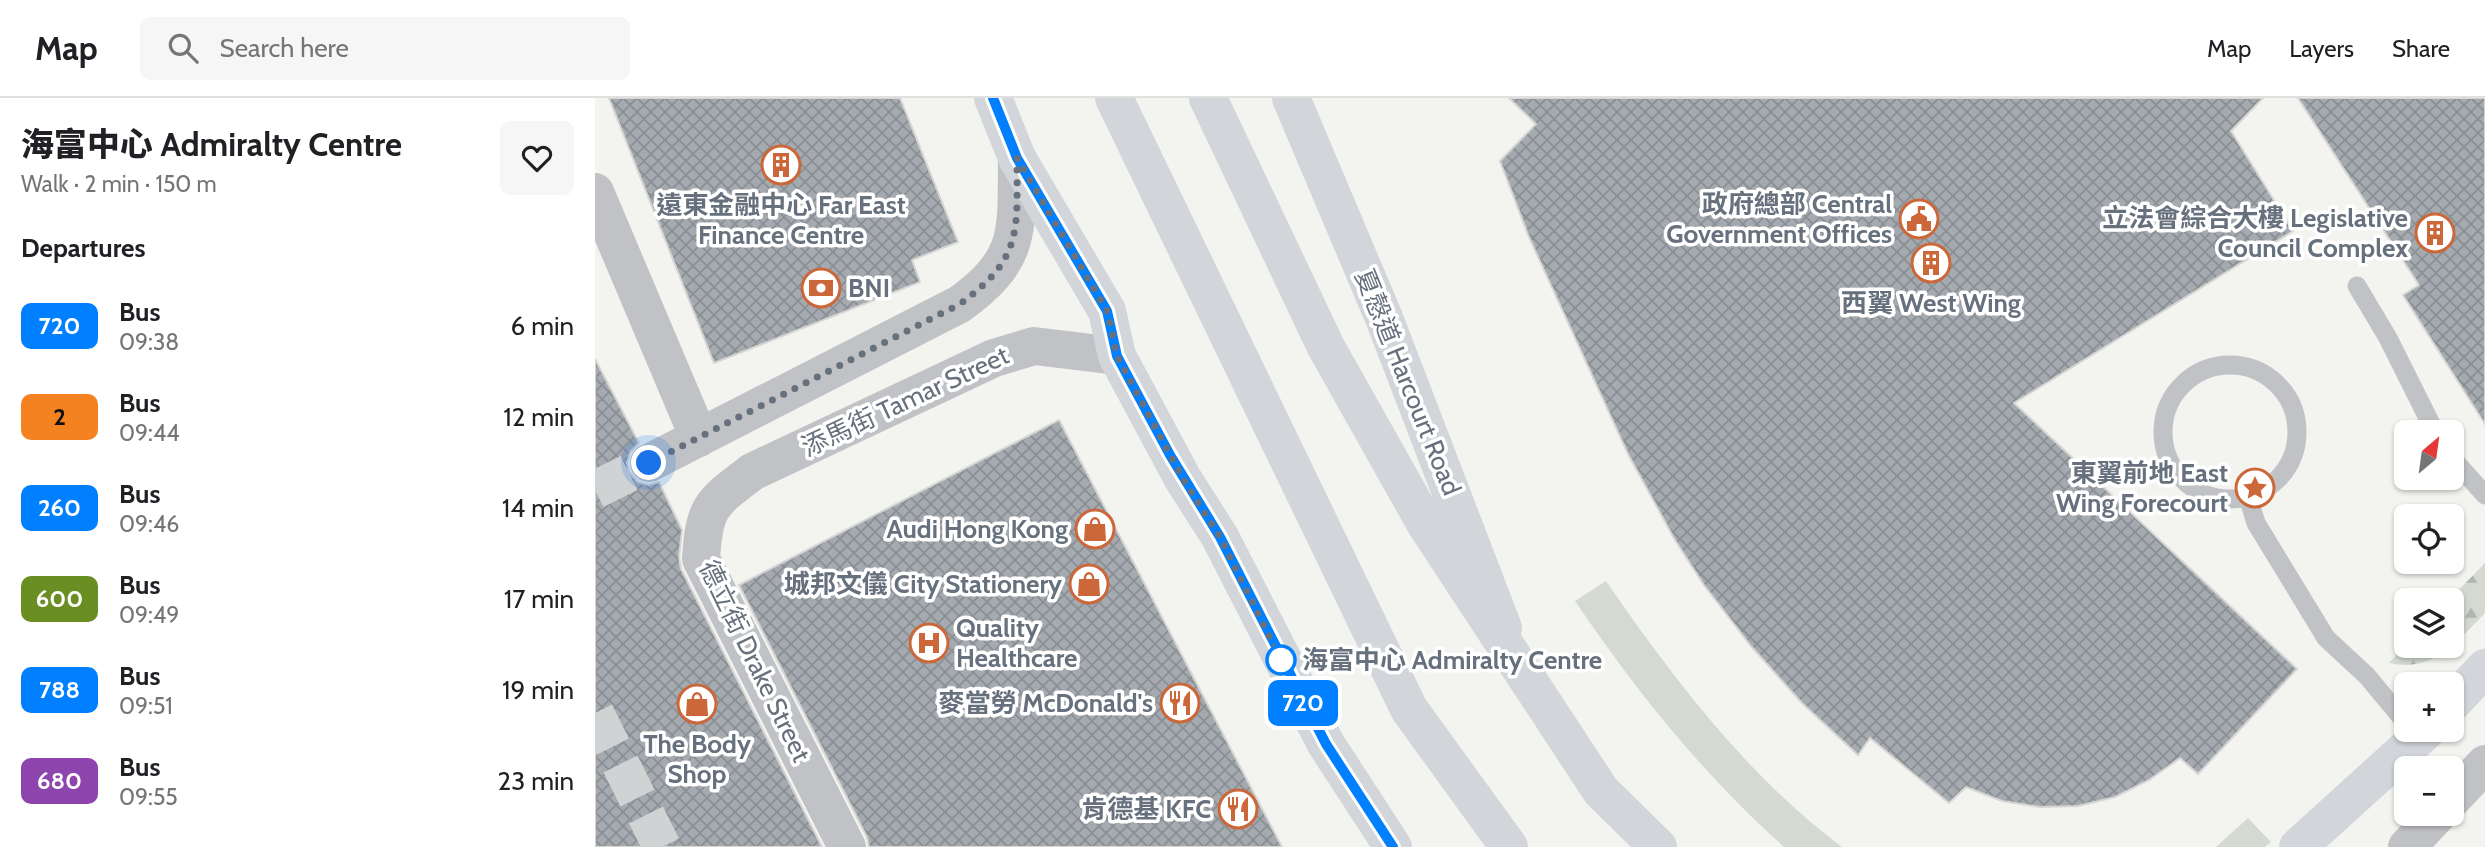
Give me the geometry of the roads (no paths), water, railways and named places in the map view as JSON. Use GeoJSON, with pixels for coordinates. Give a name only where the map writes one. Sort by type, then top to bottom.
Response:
{"type":"FeatureCollection","features":[{"type":"Feature","properties":{"kind":"main road"},"geometry":{"type":"LineString","coordinates":[[993,98],[1017,158],[1107,311],[1117,356],[1183,479],[1220,537],[1326,744],[1394,847]]}},
{"type":"Feature","properties":{"kind":"main road"},"geometry":{"type":"LineString","coordinates":[[1114,98],[1409,709],[1509,847]]}},
{"type":"Feature","properties":{"kind":"main road","name":"夏慤道 Harcourt Road"},"geometry":{"type":"LineString","coordinates":[[1209,98],[1326,347],[1425,523],[1601,792],[1658,847]]}},
{"type":"Feature","properties":{"kind":"main road","name":"夏慤道 Harcourt Road"},"geometry":{"type":"LineString","coordinates":[[1291,98],[1384,318],[1519,669]]}},
{"type":"Feature","properties":{"kind":"main road"},"geometry":{"type":"LineString","coordinates":[[2464,690],[2485,668]]}},
{"type":"Feature","properties":{"kind":"main road"},"geometry":{"type":"LineString","coordinates":[[2298,847],[2404,742]]}},
{"type":"Feature","properties":{"kind":"street"},"geometry":{"type":"LineString","coordinates":[[649,463],[960,304],[987,285],[1004,264],[1014,242],[1017,158]]}},
{"type":"Feature","properties":{"kind":"street"},"geometry":{"type":"LineString","coordinates":[[595,192],[699,438]]}},
{"type":"Feature","properties":{"kind":"street","name":"添馬街 Tamar Street"},"geometry":{"type":"LineString","coordinates":[[741,481],[763,467],[994,358],[1034,346],[1117,356]]}},
{"type":"Feature","properties":{"kind":"street","name":"德立街 Drake Street"},"geometry":{"type":"LineString","coordinates":[[741,481],[722,494],[709,510],[703,529],[701,559],[847,847]]}},
{"type":"Feature","properties":{"kind":"street"},"geometry":{"type":"LineString","coordinates":[[2464,786],[2485,764]]}},
{"type":"Feature","properties":{"kind":"street"},"geometry":{"type":"LineString","coordinates":[[2407,847],[2427,826]]}},
{"type":"Feature","properties":{"kind":"lane"},"geometry":{"type":"LineString","coordinates":[[2357,286],[2388,338],[2429,420]]}},
{"type":"Feature","properties":{"kind":"lane"},"geometry":{"type":"LineString","coordinates":[[2221,365],[2244,366],[2264,375],[2282,389],[2293,409],[2298,430],[2294,452],[2285,472],[2269,488],[2248,497],[2227,500],[2205,495],[2186,483],[2171,467],[2163,445],[2163,423],[2169,402],[2182,384],[2200,372],[2221,365]]}},
{"type":"Feature","properties":{"kind":"lane"},"geometry":{"type":"LineString","coordinates":[[2464,471],[2485,495]]}},
{"type":"Feature","properties":{"kind":"lane"},"geometry":{"type":"LineString","coordinates":[[2248,497],[2256,523],[2326,638],[2367,676],[2394,707]]}},
{"type":"Feature","properties":{"kind":"tunnel"},"geometry":{"type":"LineString","coordinates":[[595,490],[649,463]]}},
{"type":"Feature","properties":{"kind":"tunnel"},"geometry":{"type":"LineString","coordinates":[[595,713],[662,847]]}},
{"type":"Feature","properties":{"kind":"place","name":"遠東金融中心 Far East Finance Centre"},"geometry":{"type":"Point","coordinates":[781,165]}},
{"type":"Feature","properties":{"kind":"place","name":"政府總部 Central Government Offices"},"geometry":{"type":"Point","coordinates":[1919,219]}},
{"type":"Feature","properties":{"kind":"place","name":"立法會綜合大樓 Legislative Council Complex"},"geometry":{"type":"Point","coordinates":[2435,233]}},
{"type":"Feature","properties":{"kind":"place","name":"西翼 West Wing"},"geometry":{"type":"Point","coordinates":[1931,263]}},
{"type":"Feature","properties":{"kind":"place","name":"BNI"},"geometry":{"type":"Point","coordinates":[821,288]}},
{"type":"Feature","properties":{"kind":"place","name":"東翼前地 East Wing Forecourt"},"geometry":{"type":"Point","coordinates":[2255,488]}},
{"type":"Feature","properties":{"kind":"place","name":"Audi Hong Kong"},"geometry":{"type":"Point","coordinates":[1095,529]}},
{"type":"Feature","properties":{"kind":"place","name":"城邦文儀 City Stationery"},"geometry":{"type":"Point","coordinates":[1089,584]}},
{"type":"Feature","properties":{"kind":"place","name":"Quality Healthcare"},"geometry":{"type":"Point","coordinates":[929,643]}},
{"type":"Feature","properties":{"kind":"place","name":"海富中心 Admiralty Centre"},"geometry":{"type":"Point","coordinates":[1281,660]}},
{"type":"Feature","properties":{"kind":"place","name":"麥當勞 McDonald's"},"geometry":{"type":"Point","coordinates":[1180,703]}},
{"type":"Feature","properties":{"kind":"place","name":"The Body Shop"},"geometry":{"type":"Point","coordinates":[697,704]}},
{"type":"Feature","properties":{"kind":"place","name":"肯德基 KFC"},"geometry":{"type":"Point","coordinates":[1238,809]}}]}
